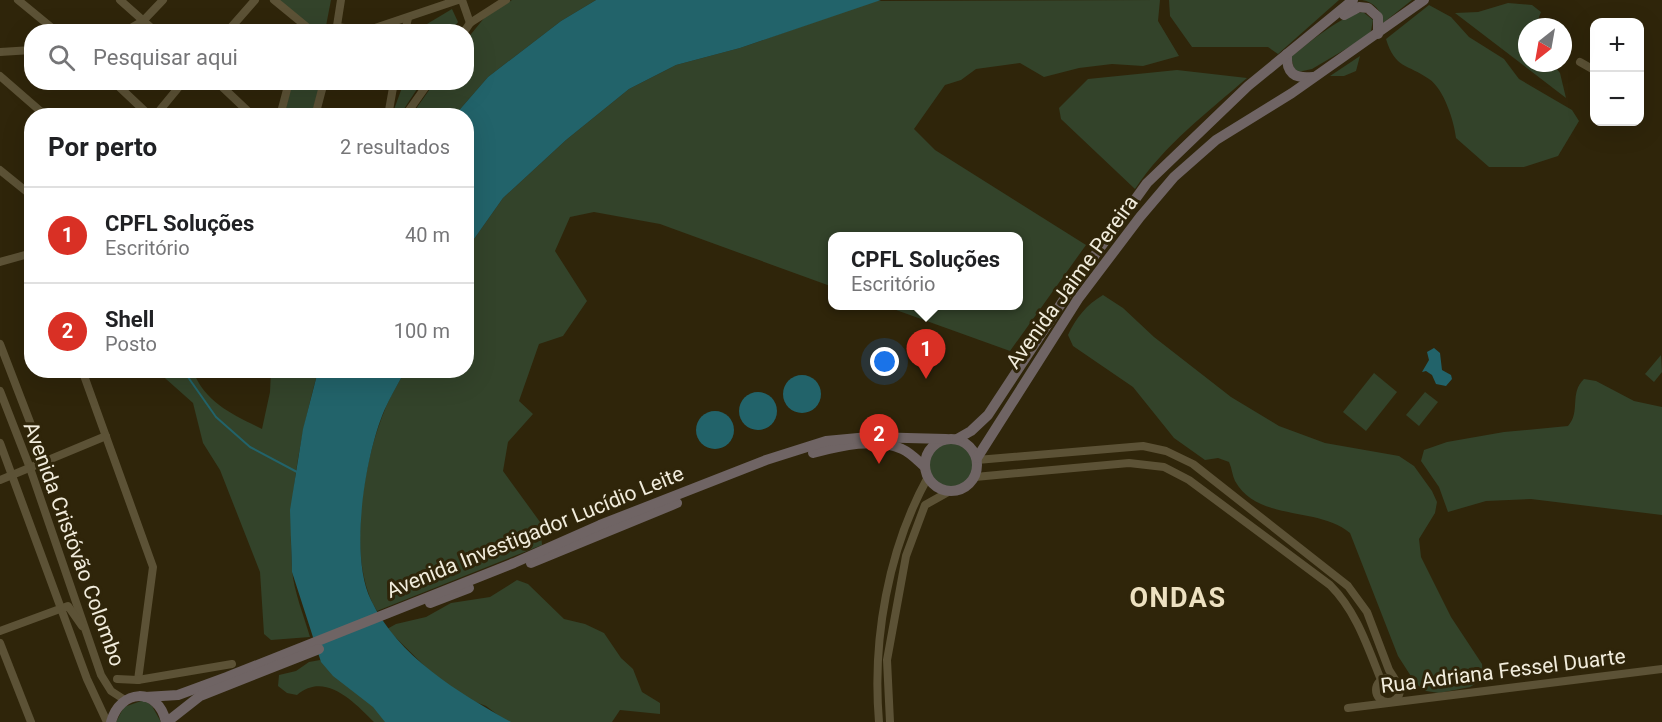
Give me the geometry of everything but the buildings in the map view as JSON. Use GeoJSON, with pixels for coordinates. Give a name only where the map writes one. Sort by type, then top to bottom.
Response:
{"type":"FeatureCollection","features":[{"type":"Feature","properties":{"kind":"main road","name":"Avenida Jaime Pereira"},"geometry":{"type":"LineString","coordinates":[[951,439],[971,431],[988,415],[1074,284],[1147,183],[1205,124],[1353,0]]}},
{"type":"Feature","properties":{"kind":"main road","name":"Avenida Jaime Pereira"},"geometry":{"type":"LineString","coordinates":[[977,459],[1078,299],[1140,216],[1174,177],[1216,140],[1315,77],[1424,0]]}},
{"type":"Feature","properties":{"kind":"main road"},"geometry":{"type":"LineString","coordinates":[[1322,27],[1359,7],[1368,8],[1378,17],[1378,34]]}},
{"type":"Feature","properties":{"kind":"main road"},"geometry":{"type":"LineString","coordinates":[[1287,54],[1286,65],[1290,73],[1299,79],[1315,77]]}},
{"type":"Feature","properties":{"kind":"main road","name":"Avenida Investigador Lucídio Leite"},"geometry":{"type":"LineString","coordinates":[[166,722],[200,696],[514,564],[610,521],[766,460],[826,441],[869,437],[951,439]]}},
{"type":"Feature","properties":{"kind":"main road"},"geometry":{"type":"LineString","coordinates":[[951,439],[969,446],[977,459],[975,477],[968,485],[950,491],[937,487],[926,472],[925,459],[932,446],[951,439]]}},
{"type":"Feature","properties":{"kind":"main road","name":"Avenida Investigador Lucídio Leite"},"geometry":{"type":"LineString","coordinates":[[393,614],[763,468],[807,454],[845,446],[880,444],[901,448],[926,472]]}},
{"type":"Feature","properties":{"kind":"main road","name":"Avenida Investigador Lucídio Leite"},"geometry":{"type":"LineString","coordinates":[[125,700],[178,695],[304,651]]}},
{"type":"Feature","properties":{"kind":"main road"},"geometry":{"type":"LineString","coordinates":[[145,697],[159,706],[166,722]]}},
{"type":"Feature","properties":{"kind":"main road"},"geometry":{"type":"LineString","coordinates":[[109,722],[115,710],[125,700]]}},
{"type":"Feature","properties":{"kind":"street"},"geometry":{"type":"LineString","coordinates":[[18,0],[48,24]]}},
{"type":"Feature","properties":{"kind":"street"},"geometry":{"type":"LineString","coordinates":[[120,0],[147,24]]}},
{"type":"Feature","properties":{"kind":"street"},"geometry":{"type":"LineString","coordinates":[[138,24],[163,0]]}},
{"type":"Feature","properties":{"kind":"street"},"geometry":{"type":"LineString","coordinates":[[234,24],[255,0]]}},
{"type":"Feature","properties":{"kind":"street"},"geometry":{"type":"LineString","coordinates":[[274,0],[298,24]]}},
{"type":"Feature","properties":{"kind":"street"},"geometry":{"type":"LineString","coordinates":[[338,24],[341,0]]}},
{"type":"Feature","properties":{"kind":"street"},"geometry":{"type":"LineString","coordinates":[[388,24],[460,0],[470,23],[506,0]]}},
{"type":"Feature","properties":{"kind":"street"},"geometry":{"type":"LineString","coordinates":[[407,24],[408,18]]}},
{"type":"Feature","properties":{"kind":"street"},"geometry":{"type":"LineString","coordinates":[[0,52],[24,50]]}},
{"type":"Feature","properties":{"kind":"street"},"geometry":{"type":"LineString","coordinates":[[1580,62],[1590,68]]}},
{"type":"Feature","properties":{"kind":"street"},"geometry":{"type":"LineString","coordinates":[[0,76],[37,108]]}},
{"type":"Feature","properties":{"kind":"street"},"geometry":{"type":"LineString","coordinates":[[122,90],[142,108]]}},
{"type":"Feature","properties":{"kind":"street"},"geometry":{"type":"LineString","coordinates":[[162,108],[176,90]]}},
{"type":"Feature","properties":{"kind":"street"},"geometry":{"type":"LineString","coordinates":[[225,90],[245,108]]}},
{"type":"Feature","properties":{"kind":"street"},"geometry":{"type":"LineString","coordinates":[[282,108],[287,90]]}},
{"type":"Feature","properties":{"kind":"street"},"geometry":{"type":"LineString","coordinates":[[317,108],[322,90]]}},
{"type":"Feature","properties":{"kind":"street"},"geometry":{"type":"LineString","coordinates":[[389,108],[393,90]]}},
{"type":"Feature","properties":{"kind":"street"},"geometry":{"type":"LineString","coordinates":[[411,108],[423,90]]}},
{"type":"Feature","properties":{"kind":"street"},"geometry":{"type":"LineString","coordinates":[[0,170],[24,190]]}},
{"type":"Feature","properties":{"kind":"street"},"geometry":{"type":"LineString","coordinates":[[0,262],[24,255]]}},
{"type":"Feature","properties":{"kind":"street","name":"Avenida Cristóvão Colombo"},"geometry":{"type":"LineString","coordinates":[[0,344],[45,461]]}},
{"type":"Feature","properties":{"kind":"street"},"geometry":{"type":"LineString","coordinates":[[85,378],[153,567],[138,680]]}},
{"type":"Feature","properties":{"kind":"street","name":"Avenida Cristóvão Colombo"},"geometry":{"type":"LineString","coordinates":[[0,391],[30,468],[106,684],[111,691],[125,700]]}},
{"type":"Feature","properties":{"kind":"street"},"geometry":{"type":"LineString","coordinates":[[0,480],[106,436]]}},
{"type":"Feature","properties":{"kind":"street"},"geometry":{"type":"LineString","coordinates":[[0,443],[60,607],[109,722]]}},
{"type":"Feature","properties":{"kind":"street"},"geometry":{"type":"LineString","coordinates":[[977,459],[1143,446],[1166,451],[1193,464],[1348,586],[1367,612],[1382,644],[1389,670],[1396,681],[1399,693],[1388,703],[1377,695],[1376,687],[1381,680],[1390,678],[1396,681]]}},
{"type":"Feature","properties":{"kind":"street"},"geometry":{"type":"LineString","coordinates":[[975,477],[1129,463],[1152,465],[1174,472],[1202,489],[1330,585],[1342,597],[1352,610],[1381,680]]}},
{"type":"Feature","properties":{"kind":"street"},"geometry":{"type":"LineString","coordinates":[[879,722],[877,657],[885,598],[896,557],[926,472]]}},
{"type":"Feature","properties":{"kind":"street"},"geometry":{"type":"LineString","coordinates":[[890,722],[888,650],[901,578],[919,515],[925,505],[950,491]]}},
{"type":"Feature","properties":{"kind":"street"},"geometry":{"type":"LineString","coordinates":[[885,598],[883,644],[888,650]]}},
{"type":"Feature","properties":{"kind":"street"},"geometry":{"type":"LineString","coordinates":[[0,631],[60,607],[70,607],[88,634]]}},
{"type":"Feature","properties":{"kind":"street"},"geometry":{"type":"LineString","coordinates":[[0,643],[31,722]]}},
{"type":"Feature","properties":{"kind":"street"},"geometry":{"type":"LineString","coordinates":[[117,678],[138,680],[231,664]]}},
{"type":"Feature","properties":{"kind":"street","name":"Rua Adriana Fessel Duarte"},"geometry":{"type":"LineString","coordinates":[[1348,708],[1662,669]]}},
{"type":"Feature","properties":{"kind":"green space"},"geometry":{"type":"Polygon","coordinates":[[[279,0],[331,0],[326,24],[306,24],[279,0]]]}},
{"type":"Feature","properties":{"kind":"green space"},"geometry":{"type":"Polygon","coordinates":[[[512,0],[596,0],[561,21],[488,77],[461,108],[417,108],[429,90],[474,90],[474,30],[485,17],[512,0]]]}},
{"type":"Feature","properties":{"kind":"green space"},"geometry":{"type":"Polygon","coordinates":[[[1160,0],[1158,21],[1179,56],[1143,66],[1112,64],[1079,68],[1044,77],[1020,63],[976,69],[961,80],[945,85],[914,129],[935,150],[1086,245],[1010,351],[896,310],[1023,310],[1023,232],[828,232],[828,285],[660,224],[594,212],[570,217],[555,251],[587,301],[563,336],[539,344],[519,401],[533,414],[508,442],[503,471],[540,522],[542,545],[377,611],[368,590],[362,566],[360,540],[364,484],[376,433],[388,402],[401,378],[474,378],[474,239],[503,198],[566,140],[629,89],[676,65],[740,48],[875,1],[1160,0]]]}},
{"type":"Feature","properties":{"kind":"green space"},"geometry":{"type":"Polygon","coordinates":[[[1169,0],[1339,0],[1278,54],[1268,47],[1192,47],[1170,16],[1169,0]]]}},
{"type":"Feature","properties":{"kind":"green space"},"geometry":{"type":"Polygon","coordinates":[[[1362,0],[1412,0],[1383,23],[1377,8],[1362,0]]]}},
{"type":"Feature","properties":{"kind":"green space"},"geometry":{"type":"Polygon","coordinates":[[[1508,3],[1532,5],[1541,12],[1539,18],[1518,18],[1518,61],[1455,13],[1478,12],[1508,3]]]}},
{"type":"Feature","properties":{"kind":"green space"},"geometry":{"type":"Polygon","coordinates":[[[1429,5],[1451,17],[1469,37],[1504,59],[1519,79],[1572,110],[1579,121],[1558,156],[1524,167],[1489,167],[1456,138],[1451,114],[1439,90],[1429,79],[1398,61],[1386,39],[1429,5]]]}},
{"type":"Feature","properties":{"kind":"green space"},"geometry":{"type":"Polygon","coordinates":[[[452,9],[458,22],[457,24],[427,24],[452,9]]]}},
{"type":"Feature","properties":{"kind":"green space"},"geometry":{"type":"Polygon","coordinates":[[[1363,12],[1373,20],[1371,31],[1366,37],[1312,69],[1298,72],[1294,68],[1291,57],[1298,51],[1346,18],[1363,12]]]}},
{"type":"Feature","properties":{"kind":"green space"},"geometry":{"type":"Polygon","coordinates":[[[1360,56],[1356,71],[1344,76],[1330,76],[1360,56]]]}},
{"type":"Feature","properties":{"kind":"green space"},"geometry":{"type":"Polygon","coordinates":[[[1177,70],[1247,78],[1173,144],[1135,189],[1061,119],[1059,108],[1088,79],[1177,70]]]}},
{"type":"Feature","properties":{"kind":"green space"},"geometry":{"type":"Polygon","coordinates":[[[1532,72],[1559,72],[1566,98],[1532,72]]]}},
{"type":"Feature","properties":{"kind":"green space"},"geometry":{"type":"Polygon","coordinates":[[[290,90],[319,90],[313,108],[286,108],[290,90]]]}},
{"type":"Feature","properties":{"kind":"green space"},"geometry":{"type":"Polygon","coordinates":[[[401,90],[416,90],[405,108],[395,108],[401,90]]]}},
{"type":"Feature","properties":{"kind":"green space"},"geometry":{"type":"Polygon","coordinates":[[[1103,295],[1123,308],[1154,337],[1231,397],[1279,426],[1325,443],[1399,456],[1414,466],[1437,502],[1435,513],[1419,539],[1421,557],[1451,617],[1482,664],[1483,676],[1480,681],[1470,687],[1439,693],[1426,691],[1416,684],[1398,656],[1350,533],[1322,519],[1258,503],[1245,494],[1235,481],[1229,462],[1218,458],[1205,460],[1174,438],[1133,387],[1073,346],[1068,335],[1074,323],[1082,312],[1103,295]]]}},
{"type":"Feature","properties":{"kind":"green space"},"geometry":{"type":"Polygon","coordinates":[[[1661,355],[1662,372],[1654,382],[1645,374],[1661,355]]]}},
{"type":"Feature","properties":{"kind":"green space"},"geometry":{"type":"Polygon","coordinates":[[[1374,373],[1397,392],[1366,431],[1343,412],[1374,373]]]}},
{"type":"Feature","properties":{"kind":"green space"},"geometry":{"type":"Polygon","coordinates":[[[165,378],[196,378],[205,392],[222,407],[262,429],[271,378],[316,378],[296,469],[291,519],[293,578],[310,637],[271,640],[264,634],[260,572],[220,470],[203,443],[193,403],[165,378]]]}},
{"type":"Feature","properties":{"kind":"green space"},"geometry":{"type":"Polygon","coordinates":[[[1584,379],[1596,381],[1634,401],[1662,407],[1662,515],[1531,499],[1486,501],[1448,512],[1439,487],[1421,461],[1424,450],[1447,442],[1504,432],[1568,426],[1574,415],[1577,390],[1584,379]]]}},
{"type":"Feature","properties":{"kind":"green space"},"geometry":{"type":"Polygon","coordinates":[[[1425,392],[1438,402],[1419,426],[1406,415],[1425,392]]]}},
{"type":"Feature","properties":{"kind":"green space"},"geometry":{"type":"Polygon","coordinates":[[[951,443],[966,450],[973,465],[966,480],[951,487],[936,480],[929,465],[936,450],[951,443]]]}},
{"type":"Feature","properties":{"kind":"green space"},"geometry":{"type":"Polygon","coordinates":[[[517,580],[528,584],[564,619],[585,624],[604,633],[621,658],[633,669],[642,692],[660,703],[660,714],[620,710],[612,722],[507,722],[486,706],[452,693],[387,629],[396,624],[426,617],[451,603],[490,597],[517,580]]]}},
{"type":"Feature","properties":{"kind":"green space"},"geometry":{"type":"Polygon","coordinates":[[[320,660],[406,722],[374,722],[348,698],[328,688],[318,686],[308,688],[297,695],[287,693],[278,686],[279,675],[296,671],[309,662],[320,660]]]}},
{"type":"Feature","properties":{"kind":"green space"},"geometry":{"type":"Polygon","coordinates":[[[144,700],[152,706],[161,722],[116,722],[124,707],[144,700]]]}},
{"type":"Feature","properties":{"kind":"water"},"geometry":{"type":"Polygon","coordinates":[[[596,0],[881,0],[740,48],[676,65],[629,89],[566,140],[503,198],[474,239],[474,108],[461,108],[488,77],[561,21],[596,0]]]}},
{"type":"Feature","properties":{"kind":"water"},"geometry":{"type":"Polygon","coordinates":[[[1434,348],[1440,353],[1442,370],[1451,375],[1452,379],[1446,386],[1436,384],[1432,375],[1426,371],[1422,372],[1429,360],[1427,352],[1434,348]]]}},
{"type":"Feature","properties":{"kind":"water"},"geometry":{"type":"Polygon","coordinates":[[[802,375],[816,380],[821,394],[816,408],[802,413],[788,408],[783,394],[788,380],[802,375]]]}},
{"type":"Feature","properties":{"kind":"water"},"geometry":{"type":"Polygon","coordinates":[[[316,378],[401,378],[377,430],[366,479],[360,533],[364,581],[371,600],[383,620],[413,656],[451,686],[511,722],[385,722],[373,707],[333,676],[321,662],[292,572],[290,510],[303,429],[316,378]]]}},
{"type":"Feature","properties":{"kind":"water"},"geometry":{"type":"Polygon","coordinates":[[[758,392],[772,397],[777,411],[772,425],[758,430],[744,425],[739,411],[744,397],[758,392]]]}},
{"type":"Feature","properties":{"kind":"water"},"geometry":{"type":"Polygon","coordinates":[[[715,411],[729,416],[734,430],[729,444],[715,449],[701,444],[696,430],[701,416],[715,411]]]}},
{"type":"Feature","properties":{"kind":"waterway"},"geometry":{"type":"LineString","coordinates":[[189,378],[216,417],[250,447],[297,472]]}},
{"type":"Feature","properties":{"kind":"place","name":"CPFL Soluções"},"geometry":{"type":"Point","coordinates":[926,379]}},
{"type":"Feature","properties":{"kind":"place","name":"Shell"},"geometry":{"type":"Point","coordinates":[879,464]}},
{"type":"Feature","properties":{"kind":"district","name":"ONDAS"},"geometry":{"type":"Point","coordinates":[1178,598]}}]}
